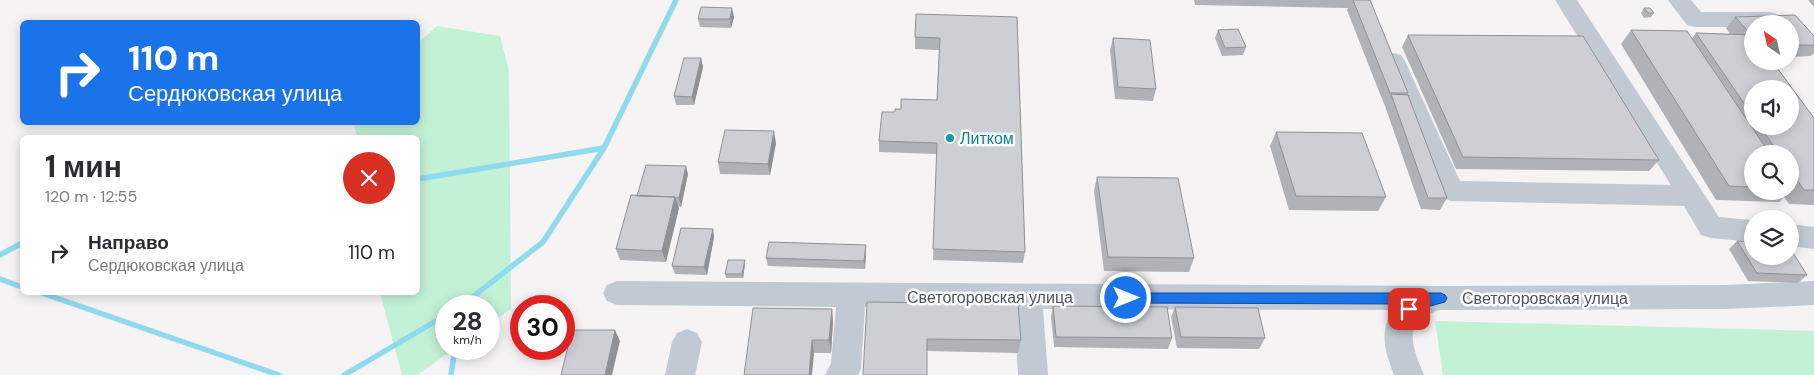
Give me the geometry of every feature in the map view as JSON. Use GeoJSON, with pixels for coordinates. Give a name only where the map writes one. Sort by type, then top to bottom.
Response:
{"type":"FeatureCollection","features":[{"type":"Feature","properties":{"kind":"street"},"geometry":{"type":"LineString","coordinates":[[1566,0],[1711,227],[1744,230]]}},
{"type":"Feature","properties":{"kind":"street"},"geometry":{"type":"LineString","coordinates":[[1680,0],[1711,42]]}},
{"type":"Feature","properties":{"kind":"street"},"geometry":{"type":"LineString","coordinates":[[1695,20],[1744,19]]}},
{"type":"Feature","properties":{"kind":"street"},"geometry":{"type":"LineString","coordinates":[[1382,36],[1452,192],[1691,196]]}},
{"type":"Feature","properties":{"kind":"street"},"geometry":{"type":"LineString","coordinates":[[1799,237],[1814,238]]}},
{"type":"Feature","properties":{"kind":"street","name":"Светогоровская улица"},"geometry":{"type":"LineString","coordinates":[[616,293],[1028,298],[1441,298],[1727,296],[1814,293]]}},
{"type":"Feature","properties":{"kind":"street"},"geometry":{"type":"LineString","coordinates":[[840,375],[846,369],[851,296]]}},
{"type":"Feature","properties":{"kind":"street"},"geometry":{"type":"LineString","coordinates":[[1028,298],[1034,375]]}},
{"type":"Feature","properties":{"kind":"street"},"geometry":{"type":"LineString","coordinates":[[1409,375],[1398,340],[1401,318],[1409,309],[1420,303],[1441,298]]}},
{"type":"Feature","properties":{"kind":"street"},"geometry":{"type":"LineString","coordinates":[[680,375],[686,342]]}},
{"type":"Feature","properties":{"kind":"green space"},"geometry":{"type":"Polygon","coordinates":[[[437,26],[500,36],[509,71],[510,310],[500,316],[500,295],[435,295],[435,360],[438,360],[417,375],[402,375],[381,295],[420,295],[420,135],[357,135],[354,125],[420,125],[420,41],[437,26]]]}},
{"type":"Feature","properties":{"kind":"green space"},"geometry":{"type":"Polygon","coordinates":[[[1435,321],[1814,331],[1814,375],[1443,375],[1435,321]]]}},
{"type":"Feature","properties":{"kind":"building"},"geometry":{"type":"Polygon","coordinates":[[[1353,0],[1370,0],[1408,93],[1390,93],[1353,0]]]}},
{"type":"Feature","properties":{"kind":"building"},"geometry":{"type":"Polygon","coordinates":[[[701,7],[732,8],[730,19],[698,19],[701,7]]]}},
{"type":"Feature","properties":{"kind":"building"},"geometry":{"type":"Polygon","coordinates":[[[1644,8],[1650,8],[1654,13],[1648,13],[1644,8]]]}},
{"type":"Feature","properties":{"kind":"building","name":"Литком"},"geometry":{"type":"Polygon","coordinates":[[[916,14],[1017,17],[1025,252],[933,249],[937,143],[879,141],[882,112],[895,112],[895,109],[901,109],[901,99],[937,100],[940,38],[915,37],[916,14]]]}},
{"type":"Feature","properties":{"kind":"building"},"geometry":{"type":"Polygon","coordinates":[[[1735,17],[1744,17],[1744,27],[1735,17]]]}},
{"type":"Feature","properties":{"kind":"building"},"geometry":{"type":"Polygon","coordinates":[[[1799,19],[1814,36],[1814,45],[1799,45],[1799,19]]]}},
{"type":"Feature","properties":{"kind":"building"},"geometry":{"type":"Polygon","coordinates":[[[1238,29],[1246,47],[1225,48],[1218,30],[1238,29]]]}},
{"type":"Feature","properties":{"kind":"building"},"geometry":{"type":"Polygon","coordinates":[[[1631,30],[1687,31],[1744,115],[1744,135],[1757,135],[1764,145],[1744,145],[1744,187],[1729,186],[1631,30]]]}},
{"type":"Feature","properties":{"kind":"building"},"geometry":{"type":"Polygon","coordinates":[[[1696,33],[1744,35],[1744,70],[1779,70],[1786,80],[1744,80],[1744,103],[1696,33]]]}},
{"type":"Feature","properties":{"kind":"building"},"geometry":{"type":"Polygon","coordinates":[[[1408,35],[1583,36],[1659,160],[1463,157],[1408,35]]]}},
{"type":"Feature","properties":{"kind":"building"},"geometry":{"type":"Polygon","coordinates":[[[1113,38],[1150,40],[1156,89],[1118,87],[1113,38]]]}},
{"type":"Feature","properties":{"kind":"building"},"geometry":{"type":"Polygon","coordinates":[[[684,58],[701,58],[692,97],[674,96],[684,58]]]}},
{"type":"Feature","properties":{"kind":"building"},"geometry":{"type":"Polygon","coordinates":[[[1391,94],[1408,95],[1447,198],[1428,198],[1391,94]]]}},
{"type":"Feature","properties":{"kind":"building"},"geometry":{"type":"Polygon","coordinates":[[[1799,98],[1814,118],[1814,190],[1804,190],[1799,183],[1799,145],[1773,145],[1766,135],[1799,135],[1799,98]]]}},
{"type":"Feature","properties":{"kind":"building"},"geometry":{"type":"Polygon","coordinates":[[[725,130],[774,131],[768,164],[718,162],[725,130]]]}},
{"type":"Feature","properties":{"kind":"building"},"geometry":{"type":"Polygon","coordinates":[[[1276,132],[1362,133],[1386,197],[1296,196],[1276,132]]]}},
{"type":"Feature","properties":{"kind":"building"},"geometry":{"type":"Polygon","coordinates":[[[646,165],[686,166],[679,198],[637,196],[646,165]]]}},
{"type":"Feature","properties":{"kind":"building"},"geometry":{"type":"Polygon","coordinates":[[[1097,177],[1178,178],[1194,258],[1108,257],[1097,177]]]}},
{"type":"Feature","properties":{"kind":"building"},"geometry":{"type":"Polygon","coordinates":[[[631,195],[675,197],[662,251],[616,249],[631,195]]]}},
{"type":"Feature","properties":{"kind":"building"},"geometry":{"type":"Polygon","coordinates":[[[681,228],[713,229],[704,267],[672,266],[681,228]]]}},
{"type":"Feature","properties":{"kind":"building"},"geometry":{"type":"Polygon","coordinates":[[[1737,241],[1744,241],[1744,252],[1737,241]]]}},
{"type":"Feature","properties":{"kind":"building"},"geometry":{"type":"Polygon","coordinates":[[[769,242],[866,245],[864,261],[766,258],[769,242]]]}},
{"type":"Feature","properties":{"kind":"building"},"geometry":{"type":"Polygon","coordinates":[[[728,260],[745,260],[742,274],[725,274],[728,260]]]}},
{"type":"Feature","properties":{"kind":"building"},"geometry":{"type":"Polygon","coordinates":[[[1799,262],[1807,275],[1757,273],[1752,265],[1799,265],[1799,262]]]}},
{"type":"Feature","properties":{"kind":"building"},"geometry":{"type":"Polygon","coordinates":[[[867,302],[1018,304],[1021,340],[927,339],[927,375],[863,375],[867,302]]]}},
{"type":"Feature","properties":{"kind":"building"},"geometry":{"type":"Polygon","coordinates":[[[1053,306],[1167,307],[1172,338],[1056,337],[1053,306]]]}},
{"type":"Feature","properties":{"kind":"building"},"geometry":{"type":"Polygon","coordinates":[[[1175,307],[1258,308],[1265,338],[1181,337],[1175,307]]]}},
{"type":"Feature","properties":{"kind":"building"},"geometry":{"type":"Polygon","coordinates":[[[753,308],[832,309],[829,340],[812,340],[809,375],[744,375],[753,308]]]}},
{"type":"Feature","properties":{"kind":"building"},"geometry":{"type":"Polygon","coordinates":[[[575,330],[615,330],[605,375],[561,375],[565,360],[575,360],[575,330]]]}},
{"type":"Feature","properties":{"kind":"waterway"},"geometry":{"type":"LineString","coordinates":[[604,148],[676,0]]}},
{"type":"Feature","properties":{"kind":"waterway"},"geometry":{"type":"LineString","coordinates":[[420,179],[604,148]]}},
{"type":"Feature","properties":{"kind":"waterway"},"geometry":{"type":"LineString","coordinates":[[475,295],[543,242],[604,148]]}},
{"type":"Feature","properties":{"kind":"waterway"},"geometry":{"type":"LineString","coordinates":[[0,255],[20,244]]}},
{"type":"Feature","properties":{"kind":"waterway"},"geometry":{"type":"LineString","coordinates":[[0,279],[20,286]]}},
{"type":"Feature","properties":{"kind":"waterway"},"geometry":{"type":"LineString","coordinates":[[48,295],[279,375]]}},
{"type":"Feature","properties":{"kind":"waterway"},"geometry":{"type":"LineString","coordinates":[[344,375],[435,321]]}},
{"type":"Feature","properties":{"kind":"waterway"},"geometry":{"type":"LineString","coordinates":[[451,375],[453,360]]}},
{"type":"Feature","properties":{"kind":"place","name":"Литком"},"geometry":{"type":"Point","coordinates":[950,138]}},
{"type":"Feature","properties":{"kind":"route"},"geometry":{"type":"LineString","coordinates":[[1126,298],[1441,298],[1420,303],[1409,309]]}}]}
